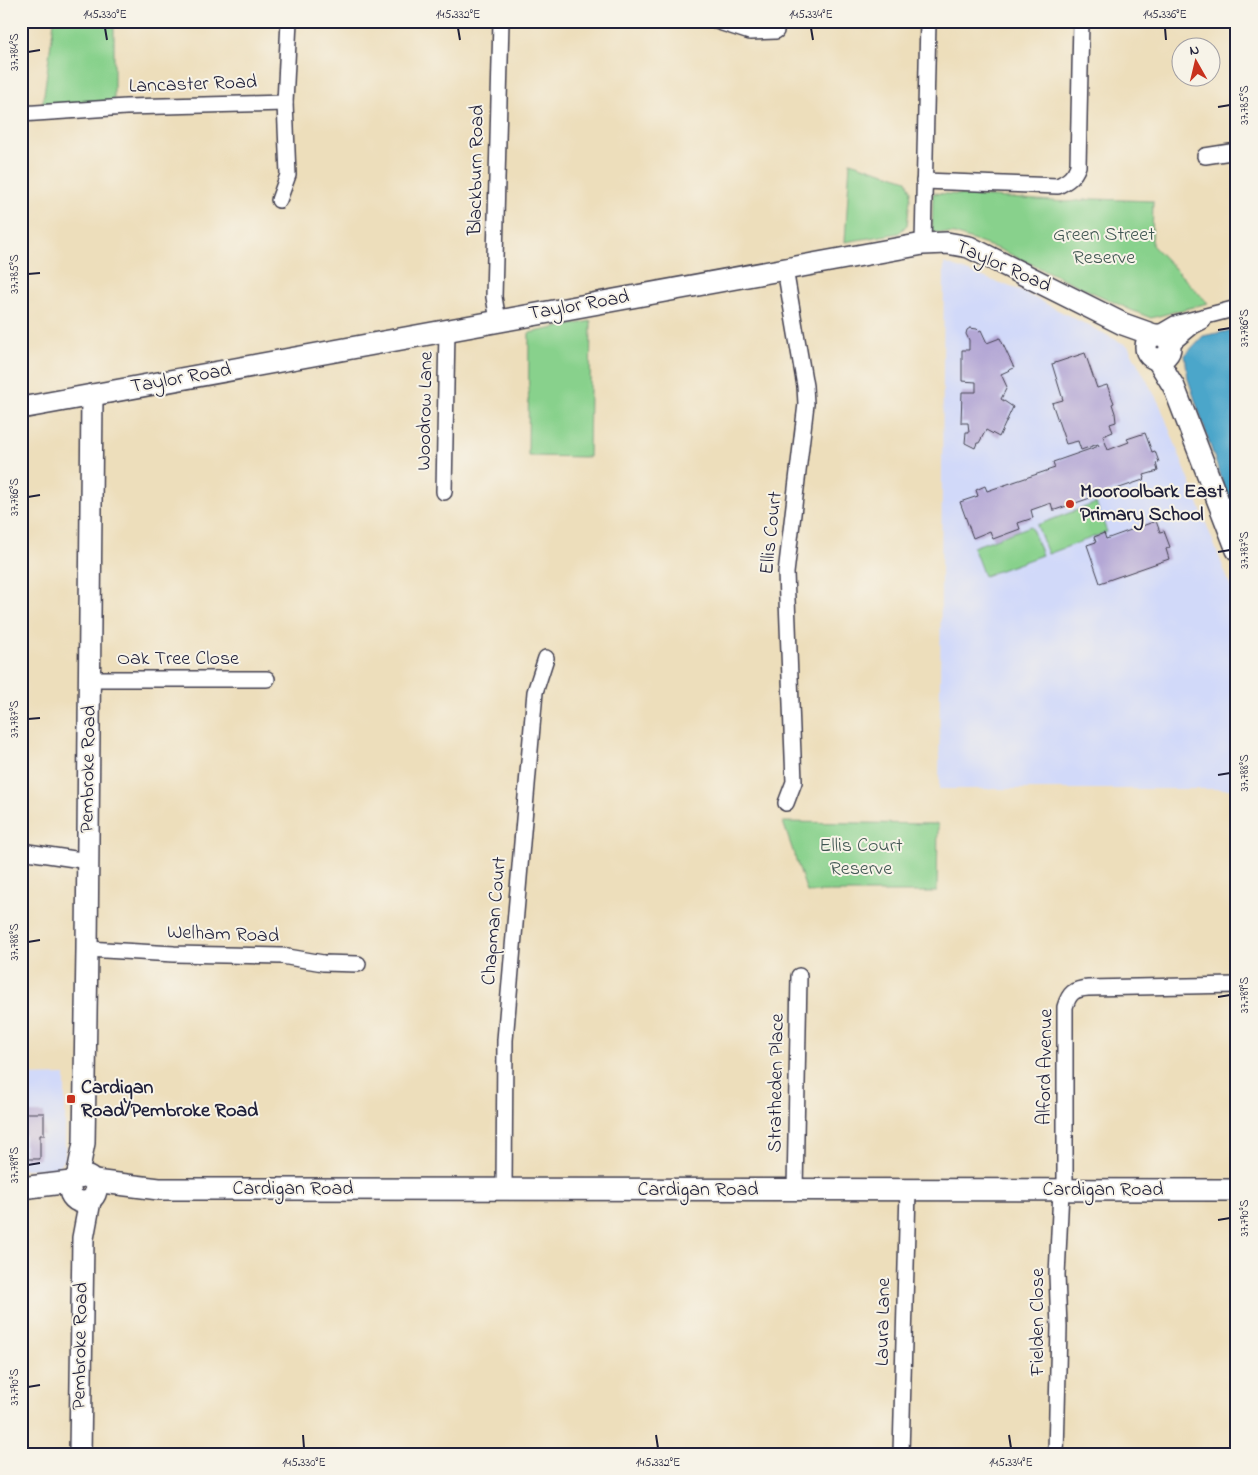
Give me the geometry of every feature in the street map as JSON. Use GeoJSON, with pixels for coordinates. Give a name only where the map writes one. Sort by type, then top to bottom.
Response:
{"type":"FeatureCollection","features":[{"type":"Feature","properties":{"kind":"street","name":"Lancaster Road"},"geometry":{"type":"LineString","coordinates":[[21,114],[126,107],[285,103],[289,21]]}},
{"type":"Feature","properties":{"kind":"street","name":"Blackburn Road"},"geometry":{"type":"LineString","coordinates":[[498,320],[494,297],[501,21]]}},
{"type":"Feature","properties":{"kind":"street"},"geometry":{"type":"LineString","coordinates":[[716,21],[750,32],[776,31]]}},
{"type":"Feature","properties":{"kind":"street"},"geometry":{"type":"LineString","coordinates":[[923,244],[928,21]]}},
{"type":"Feature","properties":{"kind":"street"},"geometry":{"type":"LineString","coordinates":[[924,181],[1058,186],[1067,182],[1075,175],[1078,166],[1081,21]]}},
{"type":"Feature","properties":{"kind":"street"},"geometry":{"type":"LineString","coordinates":[[279,200],[288,175],[285,103]]}},
{"type":"Feature","properties":{"kind":"street"},"geometry":{"type":"LineString","coordinates":[[1205,156],[1237,151]]}},
{"type":"Feature","properties":{"kind":"street","name":"Taylor Road"},"geometry":{"type":"LineString","coordinates":[[21,408],[923,244],[947,243],[969,248],[1123,324],[1159,345]]}},
{"type":"Feature","properties":{"kind":"street","name":"Ellis Court"},"geometry":{"type":"LineString","coordinates":[[785,269],[806,386],[806,404],[786,573],[794,782],[786,803]]}},
{"type":"Feature","properties":{"kind":"street"},"geometry":{"type":"LineString","coordinates":[[1230,310],[1175,324],[1159,345],[1237,550]]}},
{"type":"Feature","properties":{"kind":"street","name":"Woodrow Lane"},"geometry":{"type":"LineString","coordinates":[[444,492],[447,330]]}},
{"type":"Feature","properties":{"kind":"street","name":"Pembroke Road"},"geometry":{"type":"LineString","coordinates":[[80,1454],[92,395]]}},
{"type":"Feature","properties":{"kind":"street","name":"Chapman Court"},"geometry":{"type":"LineString","coordinates":[[504,1190],[506,1030],[535,692],[546,658]]}},
{"type":"Feature","properties":{"kind":"street","name":"Oak Tree Close"},"geometry":{"type":"LineString","coordinates":[[90,679],[267,679]]}},
{"type":"Feature","properties":{"kind":"street"},"geometry":{"type":"LineString","coordinates":[[21,851],[88,861]]}},
{"type":"Feature","properties":{"kind":"street","name":"Welham Road"},"geometry":{"type":"LineString","coordinates":[[87,949],[174,954],[282,956],[323,963],[358,964]]}},
{"type":"Feature","properties":{"kind":"street","name":"Stratheden Place"},"geometry":{"type":"LineString","coordinates":[[795,1190],[799,976]]}},
{"type":"Feature","properties":{"kind":"street","name":"Alford Avenue"},"geometry":{"type":"LineString","coordinates":[[1063,1190],[1065,1007],[1071,993],[1079,989],[1088,988],[1237,985]]}},
{"type":"Feature","properties":{"kind":"street","name":"Cardigan Road"},"geometry":{"type":"LineString","coordinates":[[21,1189],[1237,1190]]}},
{"type":"Feature","properties":{"kind":"street","name":"Laura Lane"},"geometry":{"type":"LineString","coordinates":[[901,1454],[908,1190]]}},
{"type":"Feature","properties":{"kind":"street","name":"Fielden Close"},"geometry":{"type":"LineString","coordinates":[[1056,1454],[1059,1327],[1057,1274],[1063,1190]]}},
{"type":"Feature","properties":{"kind":"shaded area","name":"Mooroolbark East Primary School"},"geometry":{"type":"Polygon","coordinates":[[[944,263],[1019,290],[1128,346],[1160,405],[1237,603],[1237,789],[939,789],[944,263]]]}},
{"type":"Feature","properties":{"kind":"shaded area"},"geometry":{"type":"Polygon","coordinates":[[[65,1075],[65,1159],[55,1169],[21,1169],[21,1076],[65,1075]]]}},
{"type":"Feature","properties":{"kind":"green space"},"geometry":{"type":"Polygon","coordinates":[[[54,21],[114,21],[114,105],[42,109],[54,21]]]}},
{"type":"Feature","properties":{"kind":"green space"},"geometry":{"type":"Polygon","coordinates":[[[850,162],[907,180],[911,191],[907,225],[899,233],[845,242],[850,162]]]}},
{"type":"Feature","properties":{"kind":"green space","name":"Green Street Reserve"},"geometry":{"type":"Polygon","coordinates":[[[933,193],[1067,202],[1094,199],[1153,201],[1152,245],[1208,303],[1151,318],[1001,250],[955,234],[932,232],[933,193]]]}},
{"type":"Feature","properties":{"kind":"green space"},"geometry":{"type":"Polygon","coordinates":[[[591,321],[589,457],[528,456],[529,333],[591,321]]]}},
{"type":"Feature","properties":{"kind":"green space"},"geometry":{"type":"Polygon","coordinates":[[[1096,503],[1107,532],[1048,554],[1037,525],[1096,503]]]}},
{"type":"Feature","properties":{"kind":"green space"},"geometry":{"type":"Polygon","coordinates":[[[1031,526],[1042,555],[984,576],[973,547],[1031,526]]]}},
{"type":"Feature","properties":{"kind":"green space","name":"Ellis Court Reserve"},"geometry":{"type":"Polygon","coordinates":[[[783,822],[938,824],[937,892],[807,892],[783,822]]]}},
{"type":"Feature","properties":{"kind":"water"},"geometry":{"type":"Polygon","coordinates":[[[1237,329],[1237,526],[1188,379],[1185,355],[1203,336],[1237,329]]]}},
{"type":"Feature","properties":{"kind":"building"},"geometry":{"type":"Polygon","coordinates":[[[970,328],[981,330],[987,343],[1000,338],[1014,368],[1001,374],[1007,387],[1001,399],[1013,407],[999,437],[986,430],[975,448],[965,443],[966,432],[969,432],[968,423],[961,423],[962,392],[976,392],[976,382],[962,381],[962,350],[969,350],[969,340],[966,334],[970,328]]]}},
{"type":"Feature","properties":{"kind":"building"},"geometry":{"type":"Polygon","coordinates":[[[1085,353],[1097,388],[1107,385],[1114,403],[1112,404],[1116,422],[1110,424],[1113,432],[1103,436],[1108,450],[1129,442],[1127,439],[1145,433],[1152,452],[1155,451],[1159,462],[1156,463],[1158,471],[1144,475],[1145,478],[1143,480],[1055,510],[1053,510],[1051,503],[1031,510],[1033,518],[1018,523],[1020,529],[993,539],[990,531],[973,538],[960,502],[978,496],[976,490],[985,486],[987,491],[1055,468],[1053,462],[1099,446],[1098,444],[1081,450],[1078,441],[1066,444],[1052,403],[1063,400],[1052,364],[1085,353]]]}},
{"type":"Feature","properties":{"kind":"building"},"geometry":{"type":"Polygon","coordinates":[[[1156,521],[1160,532],[1164,531],[1170,547],[1166,549],[1169,559],[1100,583],[1087,545],[1096,542],[1094,537],[1104,533],[1106,539],[1156,521]]]}},
{"type":"Feature","properties":{"kind":"building"},"geometry":{"type":"Polygon","coordinates":[[[21,1113],[44,1113],[44,1135],[40,1135],[40,1159],[25,1159],[25,1135],[21,1135],[21,1113]]]}},
{"type":"Feature","properties":{"kind":"place","name":"Mooroolbark East Primary School"},"geometry":{"type":"Point","coordinates":[1070,504]}},
{"type":"Feature","properties":{"kind":"place","name":"Cardigan Road/Pembroke Road"},"geometry":{"type":"Point","coordinates":[71,1099]}}]}
